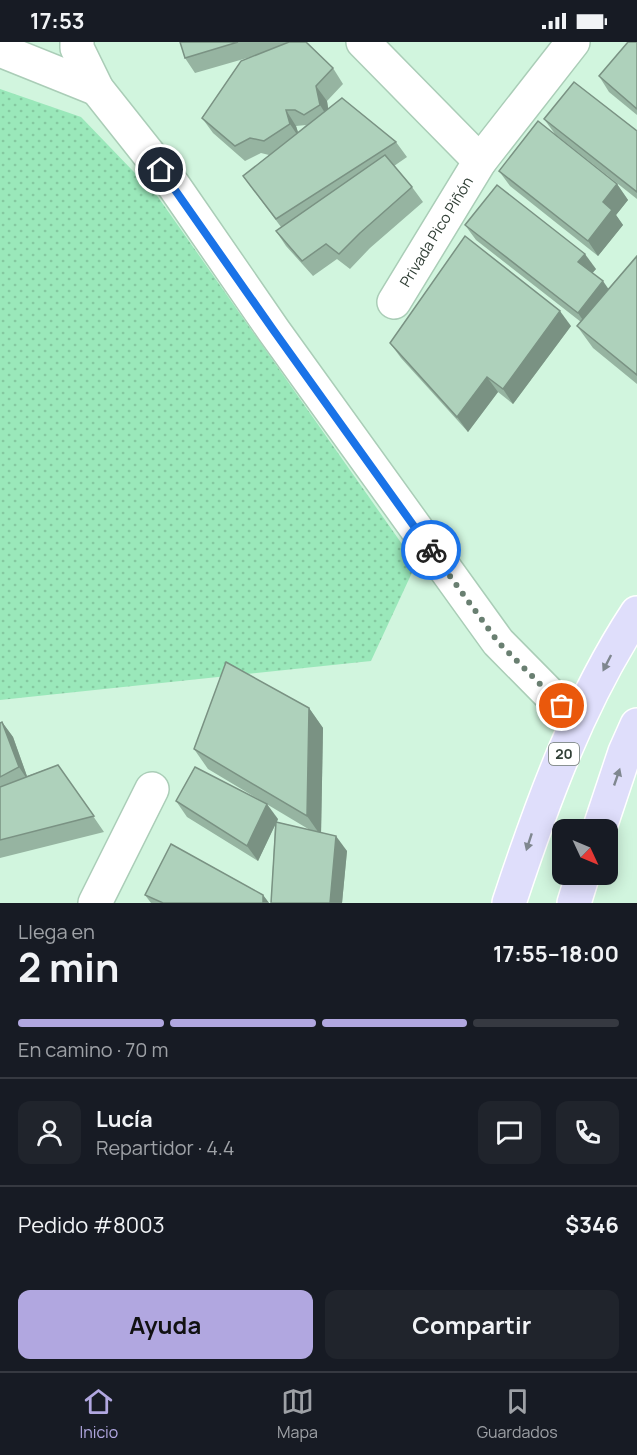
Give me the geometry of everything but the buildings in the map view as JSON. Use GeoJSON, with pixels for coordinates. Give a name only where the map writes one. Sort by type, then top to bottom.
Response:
{"type":"FeatureCollection","features":[{"type":"Feature","properties":{"kind":"main road","name":"20"},"geometry":{"type":"LineString","coordinates":[[509,903],[534,826],[577,722],[617,644],[637,613]]}},
{"type":"Feature","properties":{"kind":"main road"},"geometry":{"type":"LineString","coordinates":[[603,819],[625,752],[637,725]]}},
{"type":"Feature","properties":{"kind":"main road"},"geometry":{"type":"LineString","coordinates":[[574,903],[580,885]]}},
{"type":"Feature","properties":{"kind":"street"},"geometry":{"type":"LineString","coordinates":[[77,42],[77,48],[97,89],[174,186],[274,331],[498,642],[577,722]]}},
{"type":"Feature","properties":{"kind":"street","name":"Privada Pico Piñón"},"geometry":{"type":"LineString","coordinates":[[363,42],[480,161]]}},
{"type":"Feature","properties":{"kind":"street","name":"Privada Pico Piñón"},"geometry":{"type":"LineString","coordinates":[[394,302],[480,161],[573,42]]}},
{"type":"Feature","properties":{"kind":"street"},"geometry":{"type":"LineString","coordinates":[[0,50],[97,89]]}},
{"type":"Feature","properties":{"kind":"street"},"geometry":{"type":"LineString","coordinates":[[94,903],[152,789]]}},
{"type":"Feature","properties":{"kind":"green space"},"geometry":{"type":"Polygon","coordinates":[[[0,89],[81,117],[158,197],[416,564],[371,661],[0,700],[0,89]]]}},
{"type":"Feature","properties":{"kind":"way so far"},"geometry":{"type":"LineString","coordinates":[[431,550],[498,642],[562,706]]}},
{"type":"Feature","properties":{"kind":"route"},"geometry":{"type":"LineString","coordinates":[[161,170],[431,550]]}}]}
